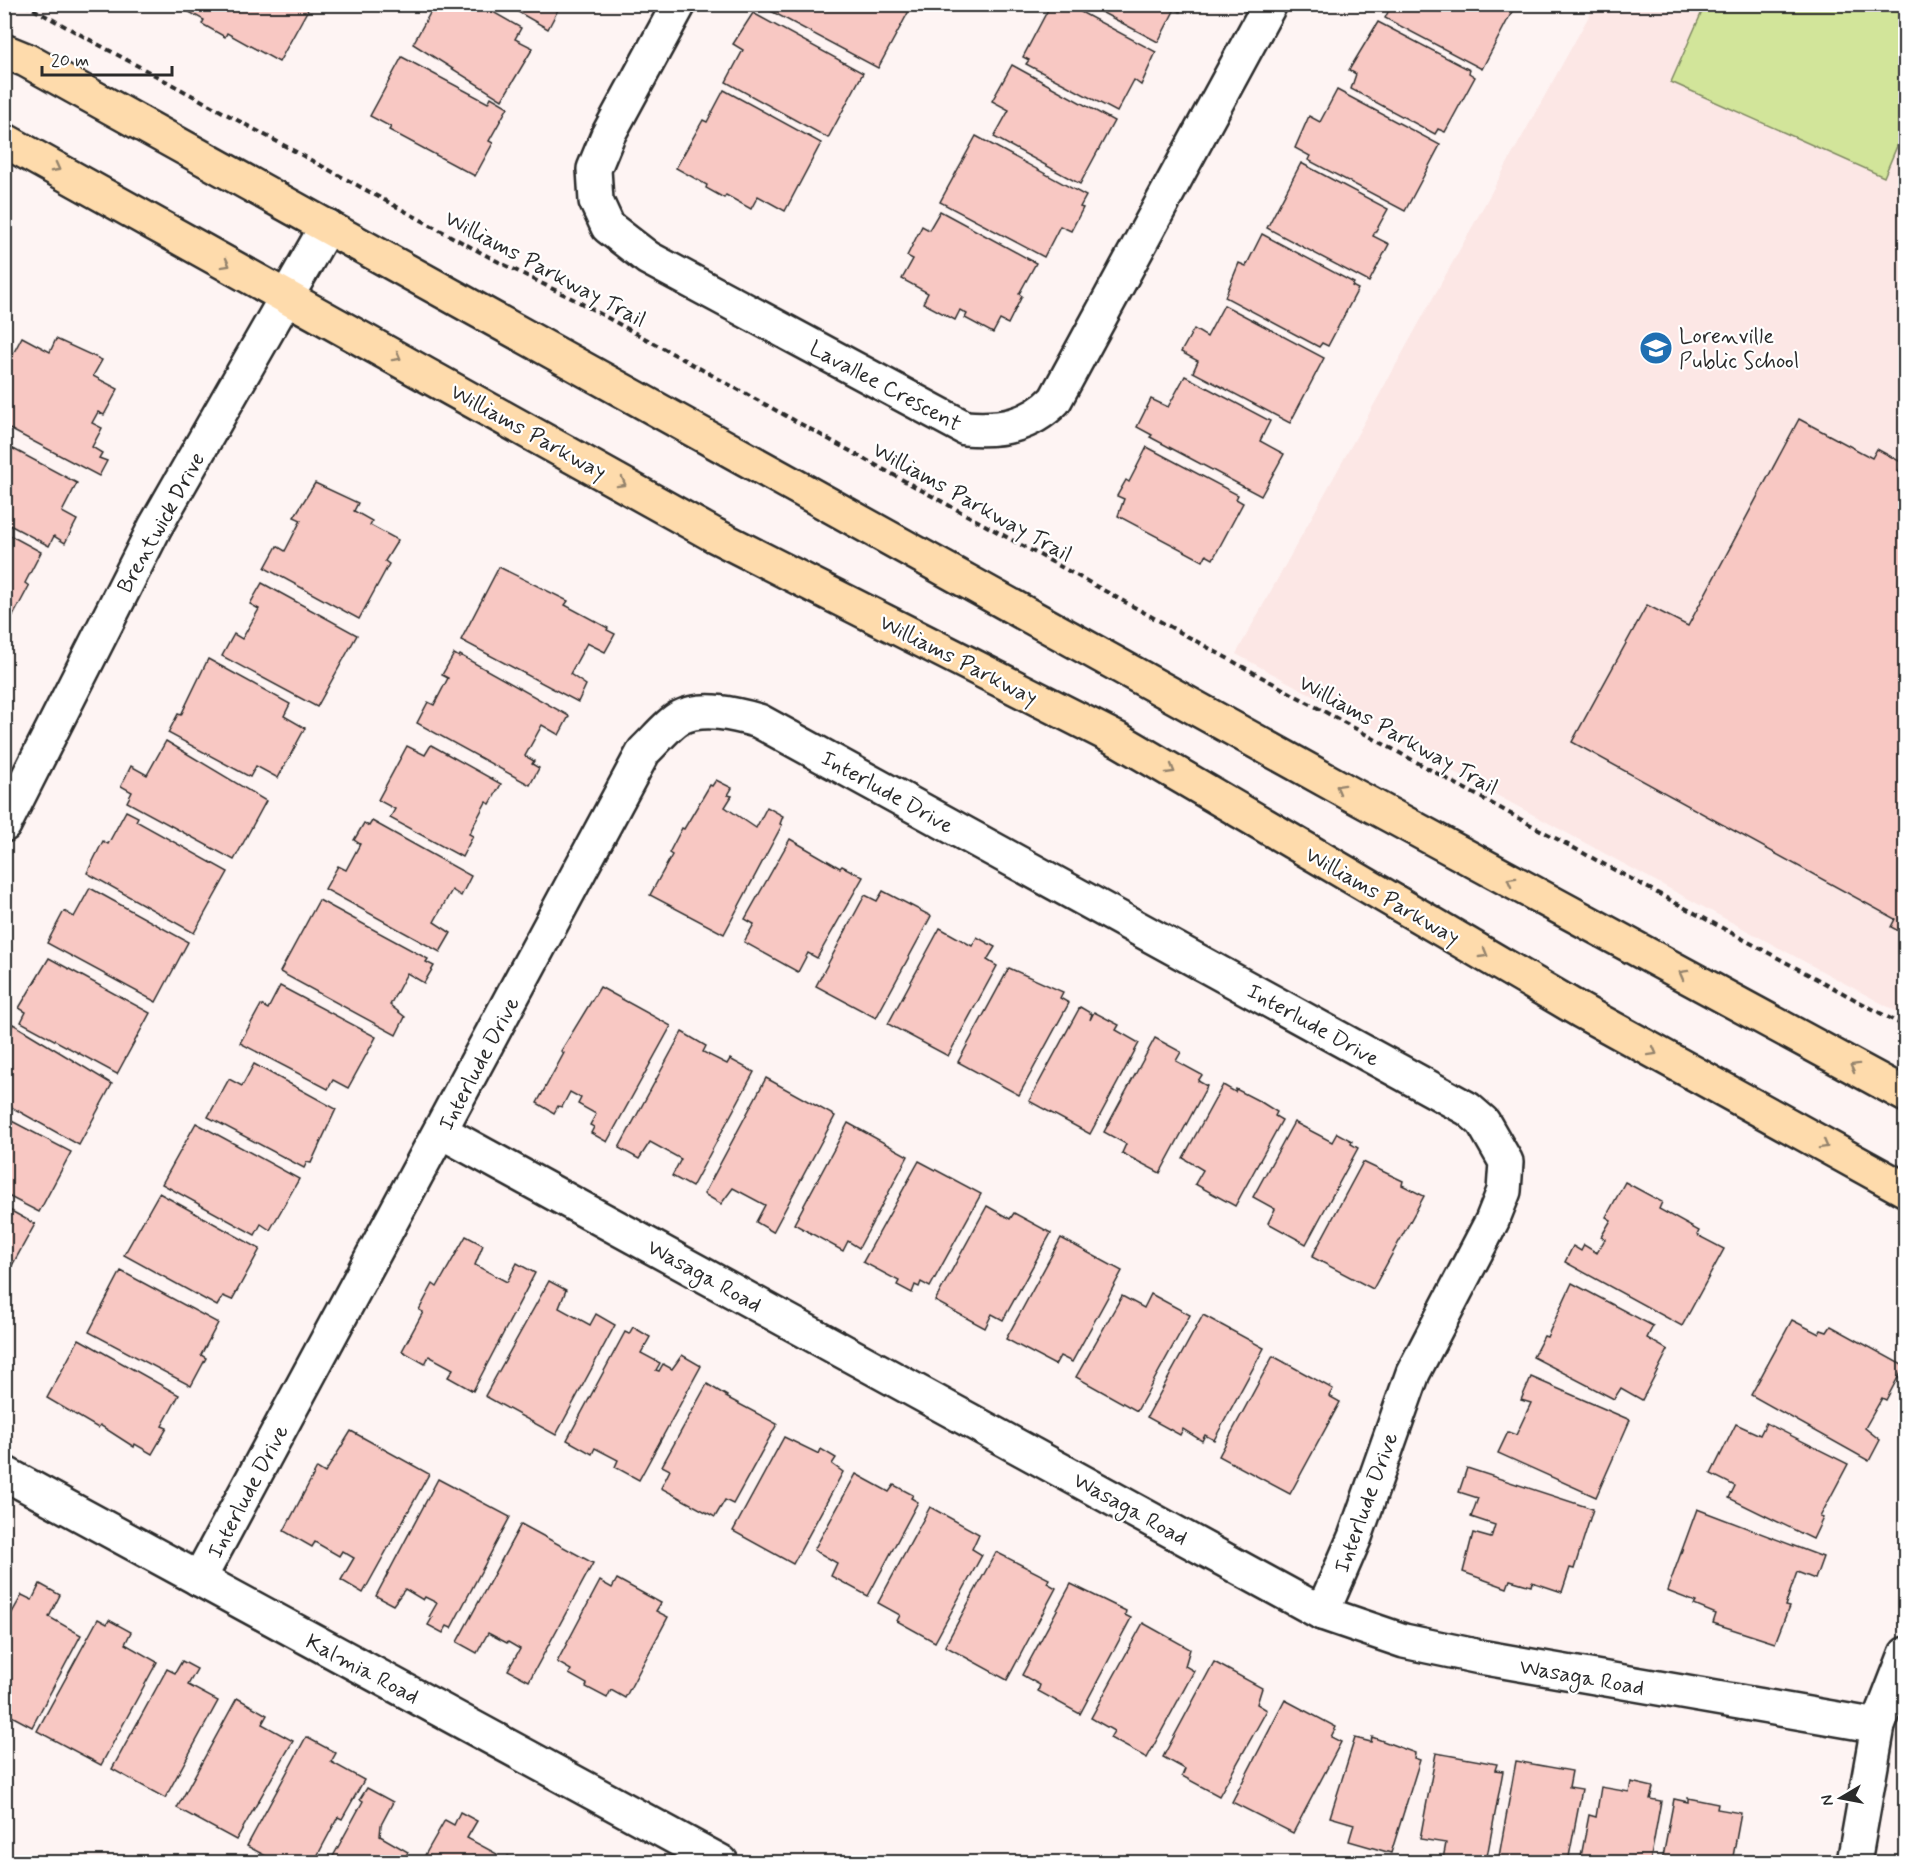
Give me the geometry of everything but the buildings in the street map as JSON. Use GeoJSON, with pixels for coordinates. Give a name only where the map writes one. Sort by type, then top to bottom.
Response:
{"type":"FeatureCollection","features":[{"type":"Feature","properties":{"kind":"main road"},"geometry":{"type":"LineString","coordinates":[[4,51],[26,60],[327,226],[1341,789],[1905,1095]]}},
{"type":"Feature","properties":{"kind":"main road","name":"Williams Parkway"},"geometry":{"type":"LineString","coordinates":[[4,140],[714,535],[1121,741],[1602,1023],[1905,1190]]}},
{"type":"Feature","properties":{"kind":"street","name":"Lavallee Crescent"},"geometry":{"type":"LineString","coordinates":[[679,4],[608,135],[594,169],[596,201],[608,227],[648,258],[944,417],[965,428],[990,430],[1015,426],[1031,419],[1044,412],[1055,400],[1270,4]]}},
{"type":"Feature","properties":{"kind":"street","name":"Brentwick Drive"},"geometry":{"type":"LineString","coordinates":[[4,825],[155,527],[327,226]]}},
{"type":"Feature","properties":{"kind":"street","name":"Interlude Drive"},"geometry":{"type":"LineString","coordinates":[[199,1579],[442,1132],[644,752],[679,718],[703,713],[729,712],[759,721],[812,749],[1468,1109],[1483,1122],[1494,1138],[1506,1162],[1504,1191],[1492,1221],[1413,1373],[1355,1537],[1322,1613]]}},
{"type":"Feature","properties":{"kind":"street","name":"Wasaga Road"},"geometry":{"type":"LineString","coordinates":[[442,1132],[1322,1613],[1404,1641],[1480,1657],[1783,1712],[1878,1726]]}},
{"type":"Feature","properties":{"kind":"street","name":"Kalmia Road"},"geometry":{"type":"LineString","coordinates":[[4,1473],[721,1863]]}},
{"type":"Feature","properties":{"kind":"street"},"geometry":{"type":"LineString","coordinates":[[1854,1863],[1878,1726],[1905,1654]]}},
{"type":"Feature","properties":{"kind":"path","name":"Williams Parkway Trail"},"geometry":{"type":"LineString","coordinates":[[24,4],[491,258],[577,301],[1510,814],[1905,1027]]}},
{"type":"Feature","properties":{"kind":"shaded area","name":"Lorenville Public School"},"geometry":{"type":"Polygon","coordinates":[[[1595,5],[1905,5],[1905,1016],[1236,654],[1595,5]]]}},
{"type":"Feature","properties":{"kind":"green space"},"geometry":{"type":"Polygon","coordinates":[[[1705,5],[1905,5],[1905,127],[1884,177],[1671,82],[1705,5]]]}},
{"type":"Feature","properties":{"kind":"place","name":"Lorenville Public School"},"geometry":{"type":"Point","coordinates":[1656,348]}}]}
